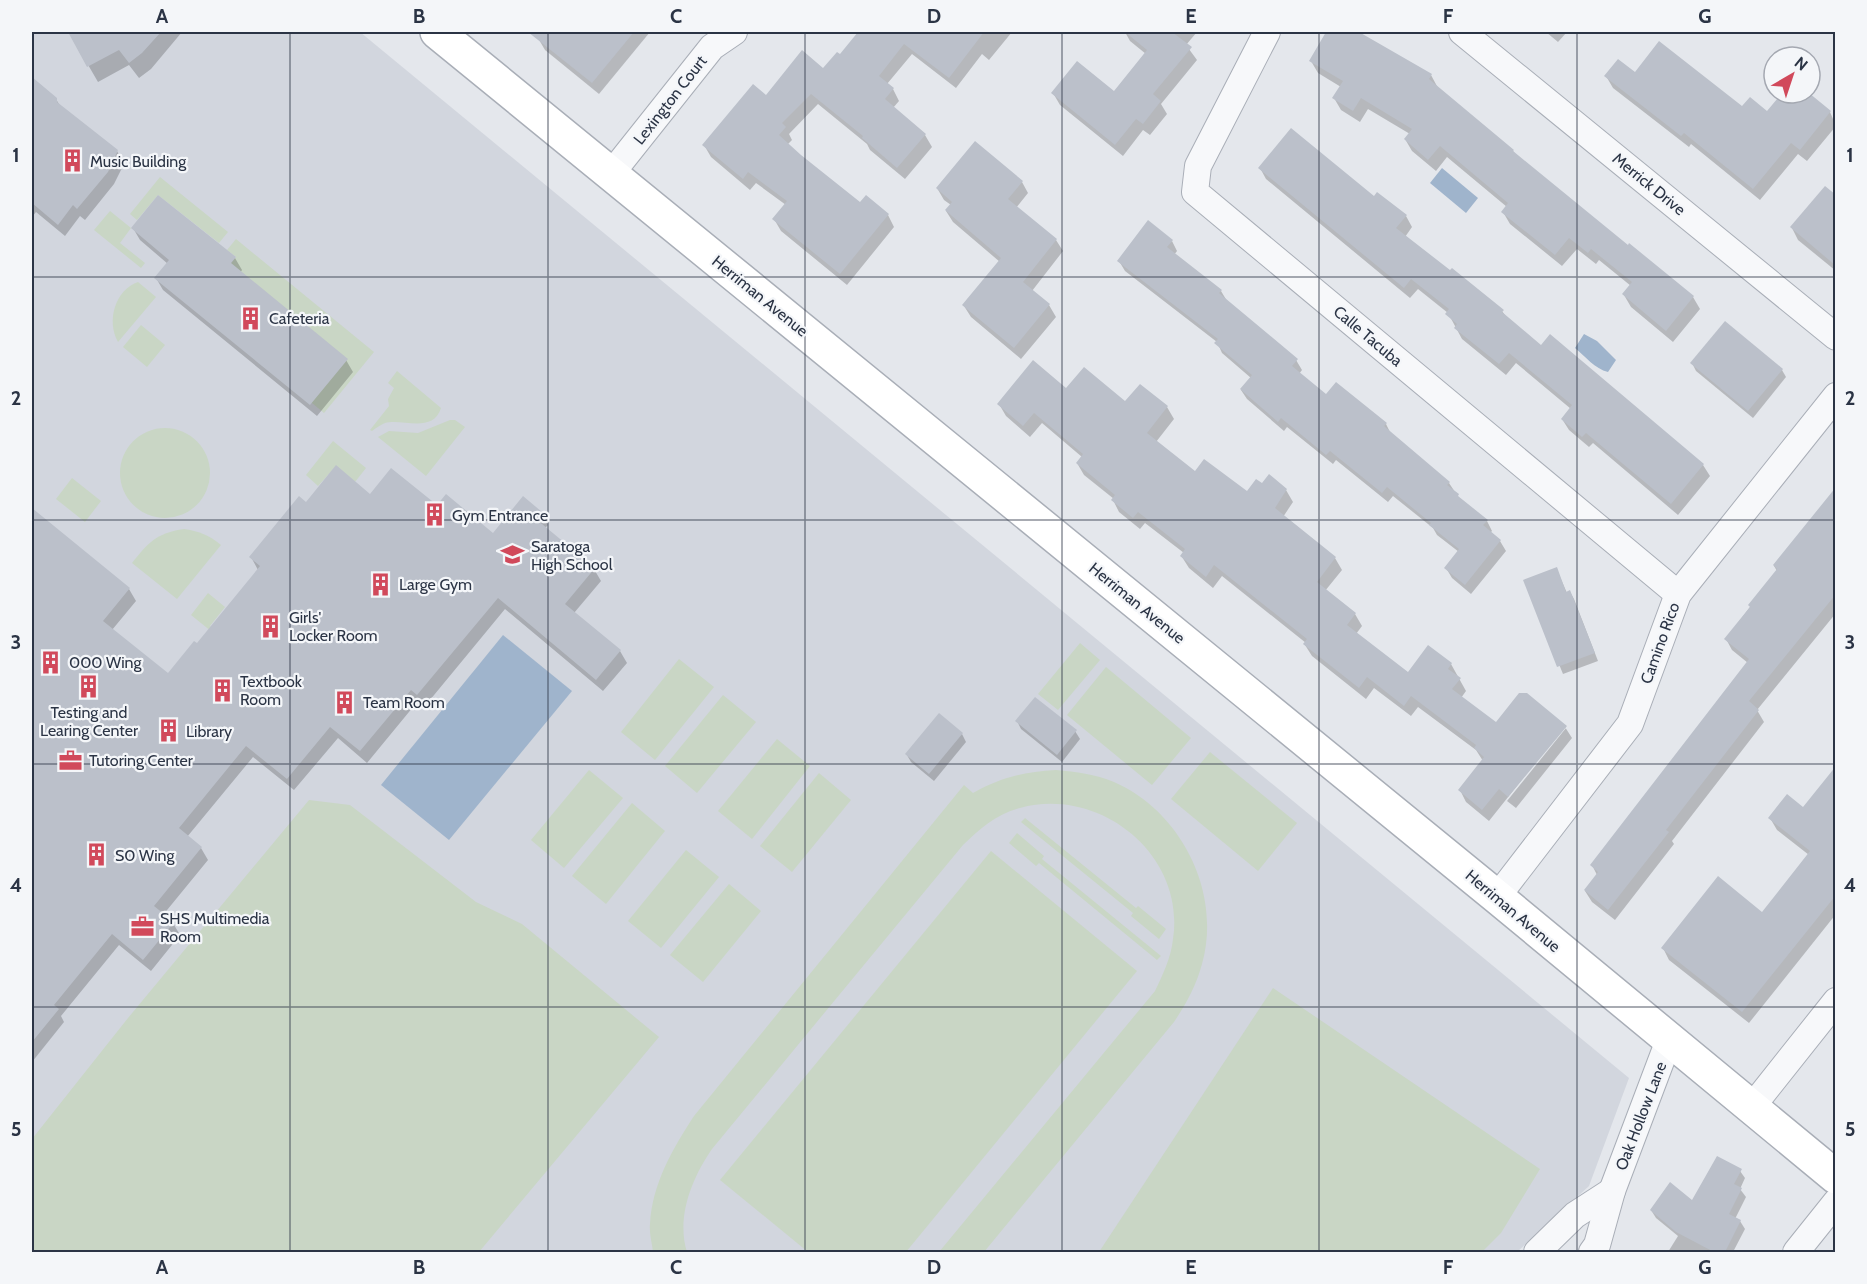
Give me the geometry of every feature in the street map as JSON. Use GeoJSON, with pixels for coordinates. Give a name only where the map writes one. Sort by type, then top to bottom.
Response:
{"type":"FeatureCollection","features":[{"type":"Feature","properties":{"kind":"street","name":"Herriman Avenue"},"geometry":{"type":"LineString","coordinates":[[437,32],[1497,897],[1836,1177]]}},
{"type":"Feature","properties":{"kind":"street","name":"Lexington Court"},"geometry":{"type":"LineString","coordinates":[[611,174],[712,47],[734,32]]}},
{"type":"Feature","properties":{"kind":"street","name":"Calle Tacuba"},"geometry":{"type":"LineString","coordinates":[[1267,32],[1198,166],[1195,192],[1678,594]]}},
{"type":"Feature","properties":{"kind":"street","name":"Merrick Drive"},"geometry":{"type":"LineString","coordinates":[[1462,32],[1836,337]]}},
{"type":"Feature","properties":{"kind":"street","name":"Camino Rico"},"geometry":{"type":"LineString","coordinates":[[1497,897],[1630,724],[1678,594],[1836,396]]}},
{"type":"Feature","properties":{"kind":"street"},"geometry":{"type":"LineString","coordinates":[[1751,1108],[1836,1001]]}},
{"type":"Feature","properties":{"kind":"street","name":"Oak Hollow Lane"},"geometry":{"type":"LineString","coordinates":[[1592,1252],[1597,1245],[1612,1191],[1669,1040]]}},
{"type":"Feature","properties":{"kind":"street","name":"Oak Hollow Lane"},"geometry":{"type":"LineString","coordinates":[[1537,1252],[1575,1215],[1612,1191]]}},
{"type":"Feature","properties":{"kind":"street"},"geometry":{"type":"LineString","coordinates":[[1796,1252],[1836,1202]]}},
{"type":"Feature","properties":{"kind":"shaded area","name":"Saratoga High School"},"geometry":{"type":"Polygon","coordinates":[[[32,32],[360,32],[1629,1078],[1589,1186],[1517,1252],[32,1252],[32,32]]]}},
{"type":"Feature","properties":{"kind":"green space"},"geometry":{"type":"Polygon","coordinates":[[[160,177],[228,232],[219,243],[158,195],[137,220],[130,214],[160,177]]]}},
{"type":"Feature","properties":{"kind":"green space"},"geometry":{"type":"Polygon","coordinates":[[[110,211],[131,228],[120,243],[145,263],[141,268],[94,230],[110,211]]]}},
{"type":"Feature","properties":{"kind":"green space"},"geometry":{"type":"Polygon","coordinates":[[[236,239],[374,352],[324,413],[312,403],[231,263],[236,257],[227,250],[236,239]]]}},
{"type":"Feature","properties":{"kind":"green space"},"geometry":{"type":"Polygon","coordinates":[[[138,282],[156,297],[118,342],[113,325],[115,307],[123,292],[138,282]]]}},
{"type":"Feature","properties":{"kind":"green space"},"geometry":{"type":"Polygon","coordinates":[[[141,325],[165,345],[147,367],[123,347],[141,325]]]}},
{"type":"Feature","properties":{"kind":"green space"},"geometry":{"type":"Polygon","coordinates":[[[397,371],[441,408],[431,421],[385,423],[372,431],[370,430],[389,406],[388,399],[394,388],[388,383],[397,371]]]}},
{"type":"Feature","properties":{"kind":"green space"},"geometry":{"type":"Polygon","coordinates":[[[455,420],[465,427],[426,476],[378,437],[389,431],[418,433],[455,420]]]}},
{"type":"Feature","properties":{"kind":"green space"},"geometry":{"type":"Polygon","coordinates":[[[165,428],[182,432],[197,441],[206,456],[210,473],[206,490],[197,505],[182,514],[165,518],[148,514],[133,505],[124,490],[120,473],[124,456],[133,441],[148,432],[165,428]]]}},
{"type":"Feature","properties":{"kind":"green space"},"geometry":{"type":"Polygon","coordinates":[[[333,441],[366,468],[355,482],[336,466],[318,486],[306,475],[333,441]]]}},
{"type":"Feature","properties":{"kind":"green space"},"geometry":{"type":"Polygon","coordinates":[[[72,478],[101,501],[85,522],[56,499],[72,478]]]}},
{"type":"Feature","properties":{"kind":"green space"},"geometry":{"type":"Polygon","coordinates":[[[184,529],[203,534],[221,545],[177,599],[132,563],[159,536],[184,529]]]}},
{"type":"Feature","properties":{"kind":"green space"},"geometry":{"type":"Polygon","coordinates":[[[208,593],[225,607],[210,626],[282,684],[280,687],[191,615],[208,593]]]}},
{"type":"Feature","properties":{"kind":"green space"},"geometry":{"type":"Polygon","coordinates":[[[1080,643],[1100,660],[1058,710],[1038,694],[1080,643]]]}},
{"type":"Feature","properties":{"kind":"green space"},"geometry":{"type":"Polygon","coordinates":[[[679,659],[714,687],[655,760],[621,732],[679,659]]]}},
{"type":"Feature","properties":{"kind":"green space"},"geometry":{"type":"Polygon","coordinates":[[[1106,667],[1191,738],[1152,785],[1067,715],[1106,667]]]}},
{"type":"Feature","properties":{"kind":"green space"},"geometry":{"type":"Polygon","coordinates":[[[723,695],[756,722],[697,793],[665,766],[723,695]]]}},
{"type":"Feature","properties":{"kind":"green space"},"geometry":{"type":"Polygon","coordinates":[[[777,739],[810,766],[752,839],[718,811],[777,739]]]}},
{"type":"Feature","properties":{"kind":"green space"},"geometry":{"type":"Polygon","coordinates":[[[1210,752],[1297,823],[1258,871],[1171,799],[1210,752]]]}},
{"type":"Feature","properties":{"kind":"green space"},"geometry":{"type":"Polygon","coordinates":[[[589,770],[623,798],[564,868],[531,840],[589,770]]]}},
{"type":"Feature","properties":{"kind":"green space"},"geometry":{"type":"Polygon","coordinates":[[[1056,770],[1107,779],[1138,796],[1159,813],[1177,834],[1191,858],[1201,883],[1206,910],[1207,937],[1197,980],[1174,1022],[984,1252],[939,1252],[1155,991],[1172,946],[1173,908],[1166,880],[1151,855],[1131,834],[1107,818],[1079,807],[1050,804],[1020,808],[1003,814],[989,823],[963,845],[712,1149],[698,1172],[688,1198],[683,1225],[687,1252],[653,1252],[650,1227],[659,1181],[671,1154],[694,1116],[964,785],[973,793],[1013,776],[1056,770]]]}},
{"type":"Feature","properties":{"kind":"green space"},"geometry":{"type":"Polygon","coordinates":[[[819,773],[851,800],[792,872],[760,846],[819,773]]]}},
{"type":"Feature","properties":{"kind":"green space"},"geometry":{"type":"Polygon","coordinates":[[[309,800],[350,805],[476,902],[522,924],[659,1037],[479,1252],[32,1252],[32,1139],[128,1018],[309,800]]]}},
{"type":"Feature","properties":{"kind":"green space"},"geometry":{"type":"Polygon","coordinates":[[[632,803],[665,831],[606,904],[572,876],[632,803]]]}},
{"type":"Feature","properties":{"kind":"green space"},"geometry":{"type":"Polygon","coordinates":[[[1025,818],[1136,908],[1138,906],[1166,929],[1159,939],[1131,916],[1133,913],[1021,822],[1025,818]]]}},
{"type":"Feature","properties":{"kind":"green space"},"geometry":{"type":"Polygon","coordinates":[[[1017,833],[1044,856],[1042,859],[1161,956],[1157,960],[1039,863],[1036,866],[1009,843],[1017,833]]]}},
{"type":"Feature","properties":{"kind":"green space"},"geometry":{"type":"Polygon","coordinates":[[[686,850],[719,877],[661,948],[628,921],[686,850]]]}},
{"type":"Feature","properties":{"kind":"green space"},"geometry":{"type":"Polygon","coordinates":[[[991,851],[1137,971],[906,1252],[808,1252],[720,1180],[991,851]]]}},
{"type":"Feature","properties":{"kind":"green space"},"geometry":{"type":"Polygon","coordinates":[[[729,884],[761,911],[703,982],[670,955],[729,884]]]}},
{"type":"Feature","properties":{"kind":"green space"},"geometry":{"type":"Polygon","coordinates":[[[1273,988],[1540,1169],[1501,1233],[1482,1252],[1099,1252],[1273,988]]]}},
{"type":"Feature","properties":{"kind":"water"},"geometry":{"type":"Polygon","coordinates":[[[1442,168],[1478,198],[1466,213],[1430,183],[1442,168]]]}},
{"type":"Feature","properties":{"kind":"water"},"geometry":{"type":"Polygon","coordinates":[[[1584,334],[1597,341],[1616,360],[1608,372],[1594,365],[1575,348],[1584,334]]]}},
{"type":"Feature","properties":{"kind":"water"},"geometry":{"type":"Polygon","coordinates":[[[503,635],[572,691],[449,840],[381,785],[503,635]]]}},
{"type":"Feature","properties":{"kind":"building"},"geometry":{"type":"Polygon","coordinates":[[[68,32],[161,32],[142,53],[129,63],[119,50],[87,67],[68,32]]]}},
{"type":"Feature","properties":{"kind":"building"},"geometry":{"type":"Polygon","coordinates":[[[528,32],[634,32],[592,83],[528,32]]]}},
{"type":"Feature","properties":{"kind":"building"},"geometry":{"type":"Polygon","coordinates":[[[858,32],[984,32],[949,78],[904,44],[879,76],[894,88],[885,99],[926,134],[897,168],[862,138],[863,136],[811,94],[782,123],[786,127],[779,135],[801,155],[860,202],[866,195],[889,214],[840,274],[772,219],[787,201],[748,172],[743,179],[702,145],[753,84],[766,95],[802,50],[823,68],[837,52],[840,54],[858,32]]]}},
{"type":"Feature","properties":{"kind":"building"},"geometry":{"type":"Polygon","coordinates":[[[1125,32],[1172,32],[1192,47],[1153,94],[1161,101],[1143,124],[1136,119],[1115,145],[1051,93],[1077,61],[1114,91],[1147,50],[1125,32]]]}},
{"type":"Feature","properties":{"kind":"building"},"geometry":{"type":"Polygon","coordinates":[[[1326,32],[1359,32],[1432,74],[1429,79],[1513,151],[1694,296],[1666,331],[1622,294],[1632,282],[1591,249],[1588,253],[1569,238],[1555,255],[1501,212],[1508,203],[1440,146],[1428,160],[1404,139],[1412,129],[1361,98],[1353,111],[1332,98],[1343,81],[1309,61],[1326,32]]]}},
{"type":"Feature","properties":{"kind":"building"},"geometry":{"type":"Polygon","coordinates":[[[1659,41],[1742,106],[1750,97],[1767,111],[1772,105],[1822,104],[1831,111],[1800,150],[1791,143],[1753,189],[1684,133],[1681,136],[1604,76],[1618,59],[1635,72],[1659,41]]]}},
{"type":"Feature","properties":{"kind":"building","name":"Music Building"},"geometry":{"type":"Polygon","coordinates":[[[32,77],[57,98],[57,102],[118,150],[108,172],[77,209],[73,205],[58,225],[32,203],[32,77]]]}},
{"type":"Feature","properties":{"kind":"building"},"geometry":{"type":"Polygon","coordinates":[[[1291,128],[1374,196],[1377,192],[1407,215],[1396,228],[1450,270],[1452,268],[1504,310],[1502,312],[1541,345],[1550,334],[1704,464],[1671,504],[1586,433],[1582,437],[1561,419],[1572,405],[1509,353],[1499,364],[1454,328],[1457,324],[1445,314],[1449,309],[1411,279],[1404,288],[1258,168],[1291,128]]]}},
{"type":"Feature","properties":{"kind":"building"},"geometry":{"type":"Polygon","coordinates":[[[975,141],[1023,181],[1008,199],[1057,239],[1023,282],[1050,304],[1014,348],[962,305],[1001,258],[945,210],[952,202],[936,188],[975,141]]]}},
{"type":"Feature","properties":{"kind":"building"},"geometry":{"type":"Polygon","coordinates":[[[1825,186],[1836,195],[1836,266],[1790,227],[1825,186]]]}},
{"type":"Feature","properties":{"kind":"building","name":"Cafeteria"},"geometry":{"type":"Polygon","coordinates":[[[158,195],[236,257],[231,263],[348,359],[310,405],[154,278],[169,260],[131,228],[158,195]]]}},
{"type":"Feature","properties":{"kind":"building"},"geometry":{"type":"Polygon","coordinates":[[[1148,220],[1173,240],[1167,247],[1222,290],[1219,293],[1298,359],[1292,366],[1326,394],[1336,382],[1387,423],[1384,426],[1450,482],[1447,485],[1459,494],[1458,496],[1488,520],[1483,525],[1501,540],[1465,585],[1444,568],[1459,549],[1387,487],[1382,493],[1330,451],[1326,455],[1281,418],[1278,422],[1240,389],[1252,375],[1214,343],[1218,339],[1117,261],[1148,220]]]}},
{"type":"Feature","properties":{"kind":"building"},"geometry":{"type":"Polygon","coordinates":[[[1725,321],[1783,369],[1748,411],[1690,363],[1725,321]]]}},
{"type":"Feature","properties":{"kind":"building"},"geometry":{"type":"Polygon","coordinates":[[[1033,360],[1066,388],[1084,367],[1125,401],[1140,384],[1168,406],[1147,433],[1195,471],[1204,459],[1247,491],[1256,479],[1262,483],[1269,474],[1287,489],[1275,508],[1336,557],[1317,582],[1356,613],[1347,625],[1408,672],[1428,645],[1452,663],[1448,669],[1461,678],[1452,689],[1496,722],[1519,693],[1527,693],[1567,726],[1508,797],[1499,789],[1482,810],[1458,790],[1484,757],[1474,748],[1476,745],[1411,696],[1404,706],[1367,677],[1359,688],[1303,644],[1307,639],[1214,565],[1206,577],[1180,556],[1185,549],[1138,512],[1133,518],[1111,500],[1115,495],[1076,463],[1083,454],[1034,413],[1023,426],[997,404],[1033,360]]]}},
{"type":"Feature","properties":{"kind":"building"},"geometry":{"type":"Polygon","coordinates":[[[336,465],[370,494],[391,468],[437,505],[446,494],[493,533],[523,496],[542,512],[536,519],[595,568],[565,604],[621,650],[596,680],[498,598],[417,695],[411,690],[360,751],[330,727],[287,779],[246,746],[179,828],[202,847],[154,906],[174,922],[143,960],[112,934],[54,1005],[59,1009],[32,1042],[32,508],[130,588],[103,621],[168,673],[194,641],[197,643],[260,566],[249,557],[299,496],[306,502],[336,465]]]}},
{"type":"Feature","properties":{"kind":"building"},"geometry":{"type":"Polygon","coordinates":[[[1836,487],[1836,594],[1749,701],[1759,710],[1666,830],[1669,832],[1608,910],[1584,890],[1598,872],[1590,865],[1749,659],[1724,639],[1777,569],[1773,565],[1836,487]]]}},
{"type":"Feature","properties":{"kind":"building"},"geometry":{"type":"Polygon","coordinates":[[[1557,567],[1566,592],[1570,590],[1595,653],[1557,667],[1523,580],[1557,567]]]}},
{"type":"Feature","properties":{"kind":"building"},"geometry":{"type":"Polygon","coordinates":[[[1035,697],[1077,730],[1057,755],[1015,721],[1035,697]]]}},
{"type":"Feature","properties":{"kind":"building"},"geometry":{"type":"Polygon","coordinates":[[[939,713],[963,733],[929,774],[905,754],[939,713]]]}},
{"type":"Feature","properties":{"kind":"building"},"geometry":{"type":"Polygon","coordinates":[[[1836,766],[1836,895],[1742,1012],[1661,948],[1718,876],[1762,912],[1810,851],[1768,818],[1787,794],[1803,807],[1836,766]]]}},
{"type":"Feature","properties":{"kind":"building"},"geometry":{"type":"Polygon","coordinates":[[[1717,1156],[1742,1169],[1734,1184],[1742,1188],[1729,1214],[1741,1220],[1725,1252],[1714,1252],[1676,1232],[1650,1210],[1670,1182],[1692,1200],[1717,1156]]]}},
{"type":"Feature","properties":{"kind":"place","name":"Music Building"},"geometry":{"type":"Point","coordinates":[72,161]}},
{"type":"Feature","properties":{"kind":"place","name":"Cafeteria"},"geometry":{"type":"Point","coordinates":[251,318]}},
{"type":"Feature","properties":{"kind":"place","name":"Gym Entrance"},"geometry":{"type":"Point","coordinates":[434,515]}},
{"type":"Feature","properties":{"kind":"place","name":"Saratoga High School"},"geometry":{"type":"Point","coordinates":[513,555]}},
{"type":"Feature","properties":{"kind":"place","name":"Large Gym"},"geometry":{"type":"Point","coordinates":[381,584]}},
{"type":"Feature","properties":{"kind":"place","name":"Girls' Locker Room"},"geometry":{"type":"Point","coordinates":[271,626]}},
{"type":"Feature","properties":{"kind":"place","name":"000 Wing"},"geometry":{"type":"Point","coordinates":[51,662]}},
{"type":"Feature","properties":{"kind":"place","name":"Testing and Learing Center"},"geometry":{"type":"Point","coordinates":[89,687]}},
{"type":"Feature","properties":{"kind":"place","name":"Textbook Room"},"geometry":{"type":"Point","coordinates":[222,690]}},
{"type":"Feature","properties":{"kind":"place","name":"Team Room"},"geometry":{"type":"Point","coordinates":[345,702]}},
{"type":"Feature","properties":{"kind":"place","name":"Library"},"geometry":{"type":"Point","coordinates":[168,731]}},
{"type":"Feature","properties":{"kind":"place","name":"Tutoring Center"},"geometry":{"type":"Point","coordinates":[71,760]}},
{"type":"Feature","properties":{"kind":"place","name":"S0 Wing"},"geometry":{"type":"Point","coordinates":[97,855]}},
{"type":"Feature","properties":{"kind":"place","name":"SHS Multimedia Room"},"geometry":{"type":"Point","coordinates":[142,927]}}]}
